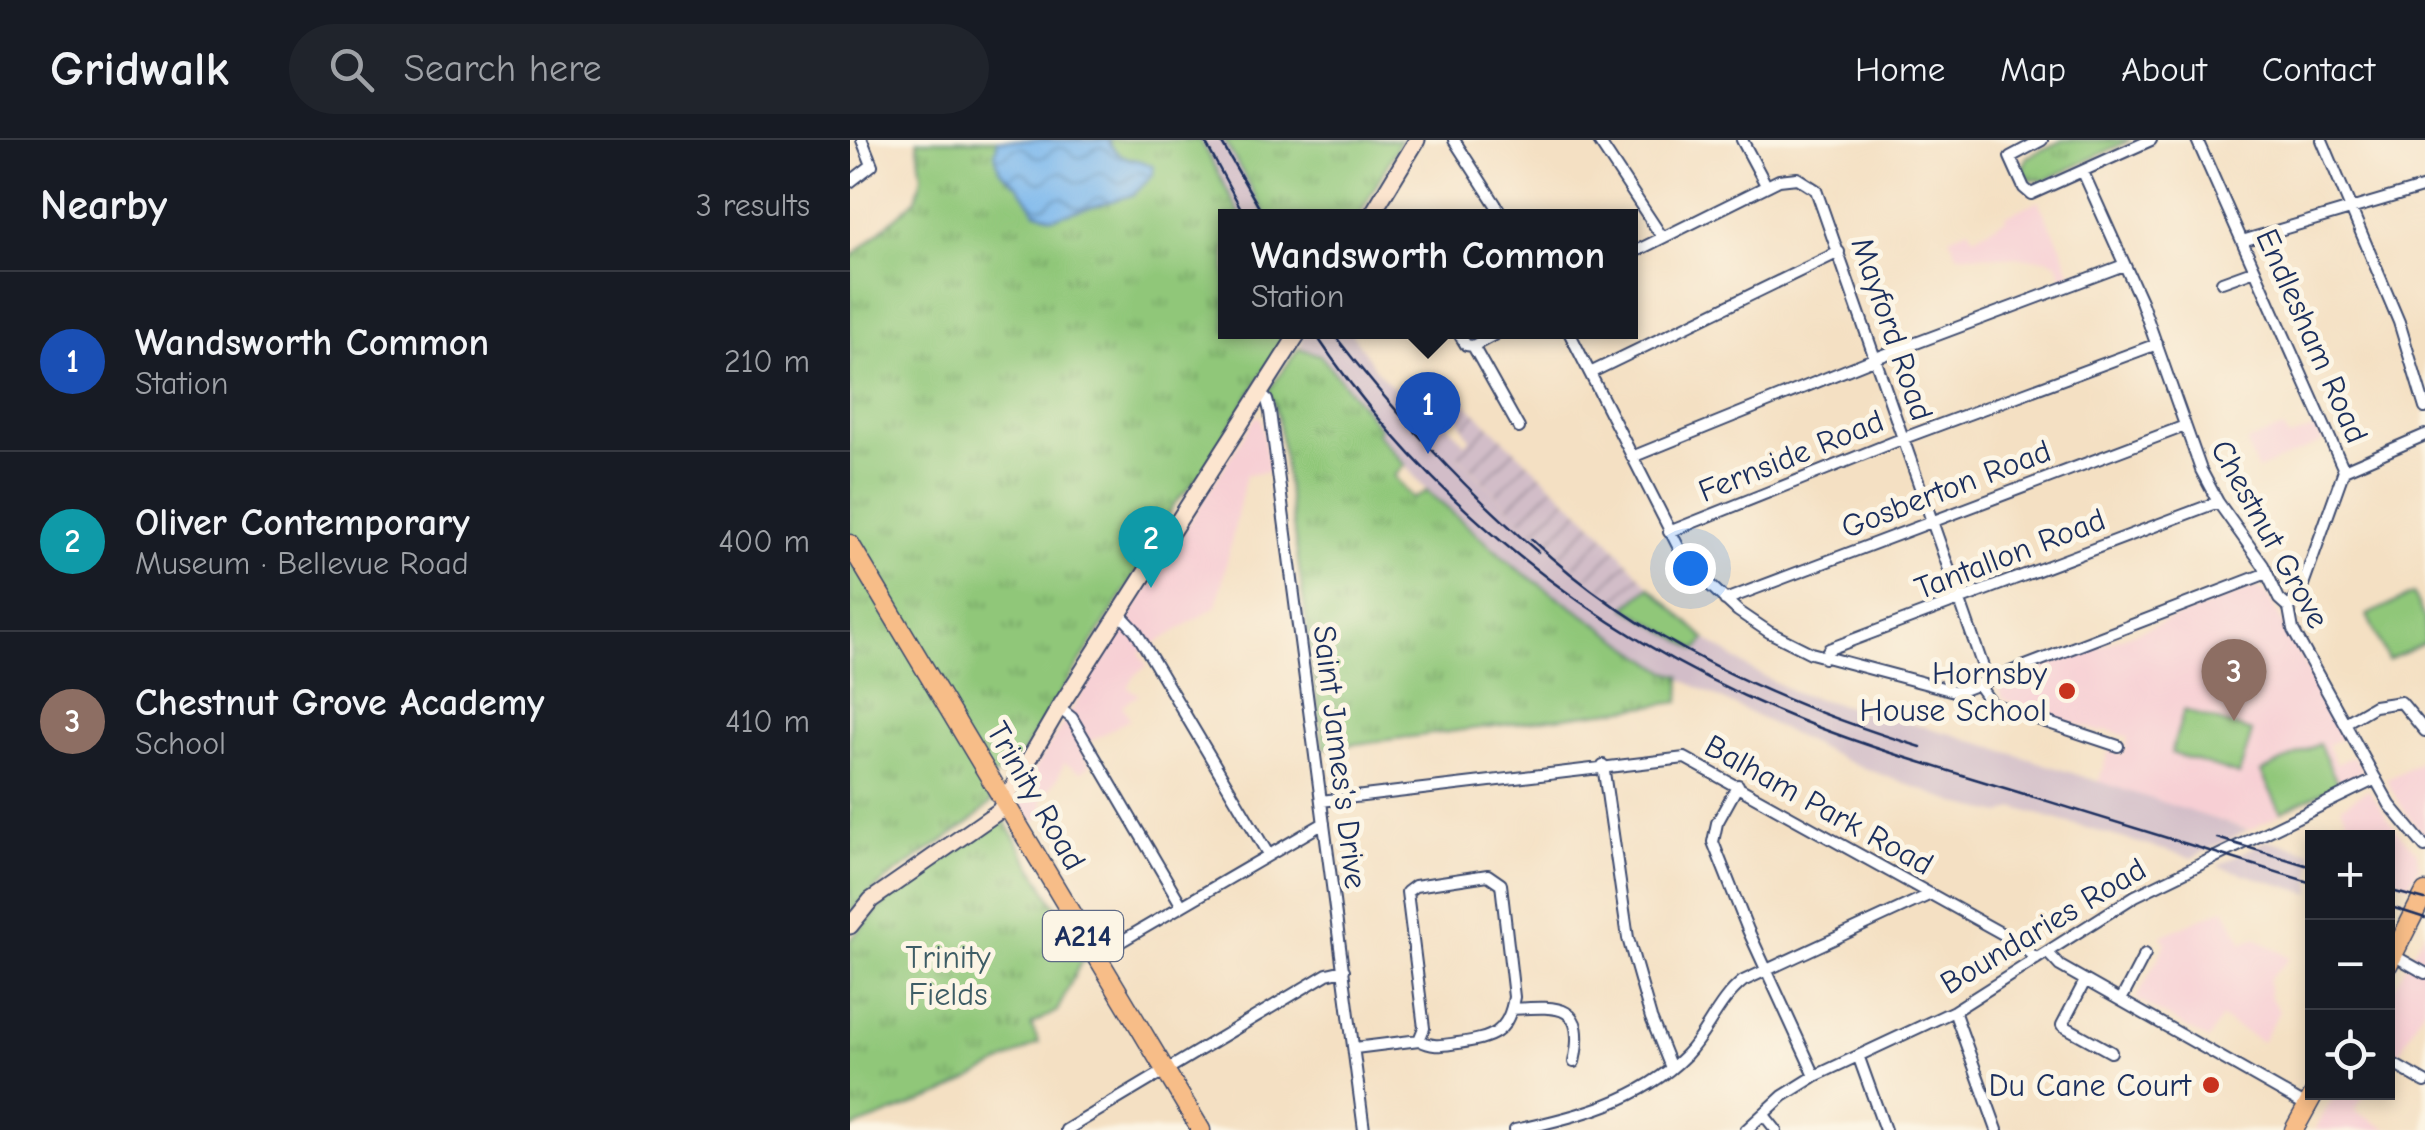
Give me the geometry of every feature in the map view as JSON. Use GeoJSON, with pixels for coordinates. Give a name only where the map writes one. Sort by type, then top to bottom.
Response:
{"type":"FeatureCollection","features":[{"type":"Feature","properties":{"kind":"highway","name":"Trinity Road"},"geometry":{"type":"LineString","coordinates":[[850,544],[1200,1130]]}},
{"type":"Feature","properties":{"kind":"highway"},"geometry":{"type":"LineString","coordinates":[[2395,950],[2425,892]]}},
{"type":"Feature","properties":{"kind":"highway"},"geometry":{"type":"LineString","coordinates":[[2294,1130],[2310,1100]]}},
{"type":"Feature","properties":{"kind":"main road"},"geometry":{"type":"LineString","coordinates":[[1379,209],[1417,140]]}},
{"type":"Feature","properties":{"kind":"main road"},"geometry":{"type":"LineString","coordinates":[[850,926],[871,900],[994,815],[1294,339]]}},
{"type":"Feature","properties":{"kind":"street"},"geometry":{"type":"LineString","coordinates":[[850,182],[872,165],[862,140]]}},
{"type":"Feature","properties":{"kind":"street"},"geometry":{"type":"LineString","coordinates":[[1454,140],[1499,209]]}},
{"type":"Feature","properties":{"kind":"street"},"geometry":{"type":"LineString","coordinates":[[1598,140],[1662,237]]}},
{"type":"Feature","properties":{"kind":"street"},"geometry":{"type":"LineString","coordinates":[[1742,140],[1766,185]]}},
{"type":"Feature","properties":{"kind":"street"},"geometry":{"type":"LineString","coordinates":[[2042,140],[2010,157],[2026,192],[2034,194],[2152,140]]}},
{"type":"Feature","properties":{"kind":"street","name":"Endlesham Road"},"geometry":{"type":"LineString","coordinates":[[2197,140],[2344,470],[2300,593],[2289,608]]}},
{"type":"Feature","properties":{"kind":"street"},"geometry":{"type":"LineString","coordinates":[[2322,140],[2399,322],[2425,408]]}},
{"type":"Feature","properties":{"kind":"street","name":"Chestnut Grove"},"geometry":{"type":"LineString","coordinates":[[2083,172],[2158,344],[2200,470],[2267,573],[2279,600],[2289,608],[2293,630],[2376,779],[2400,819],[2425,847]]}},
{"type":"Feature","properties":{"kind":"street","name":"Mayford Road"},"geometry":{"type":"LineString","coordinates":[[1638,250],[1766,185],[1788,178],[1812,185],[1820,198],[1904,438],[1984,684]]}},
{"type":"Feature","properties":{"kind":"street"},"geometry":{"type":"LineString","coordinates":[[2242,241],[2425,188]]}},
{"type":"Feature","properties":{"kind":"street"},"geometry":{"type":"LineString","coordinates":[[1590,372],[1839,252]]}},
{"type":"Feature","properties":{"kind":"street"},"geometry":{"type":"LineString","coordinates":[[1632,457],[1876,358],[2124,264]]}},
{"type":"Feature","properties":{"kind":"street"},"geometry":{"type":"LineString","coordinates":[[2222,282],[2255,270]]}},
{"type":"Feature","properties":{"kind":"street"},"geometry":{"type":"LineString","coordinates":[[1462,339],[1473,346],[1486,339]]}},
{"type":"Feature","properties":{"kind":"street"},"geometry":{"type":"LineString","coordinates":[[1574,339],[1687,564],[1725,600],[1769,632],[1824,658],[1950,692],[1984,684],[2267,573]]}},
{"type":"Feature","properties":{"kind":"street","name":"Fernside Road"},"geometry":{"type":"LineString","coordinates":[[1669,532],[1904,438],[2158,344]]}},
{"type":"Feature","properties":{"kind":"street"},"geometry":{"type":"LineString","coordinates":[[1473,346],[1518,428]]}},
{"type":"Feature","properties":{"kind":"street","name":"Saint James's Drive"},"geometry":{"type":"LineString","coordinates":[[1260,394],[1267,400],[1270,412],[1364,1130]]}},
{"type":"Feature","properties":{"kind":"street","name":"Gosberton Road"},"geometry":{"type":"LineString","coordinates":[[1725,600],[2185,426]]}},
{"type":"Feature","properties":{"kind":"street"},"geometry":{"type":"LineString","coordinates":[[2344,470],[2425,435]]}},
{"type":"Feature","properties":{"kind":"street","name":"Tantallon Road"},"geometry":{"type":"LineString","coordinates":[[1824,658],[1829,649],[2218,502]]}},
{"type":"Feature","properties":{"kind":"street"},"geometry":{"type":"LineString","coordinates":[[1119,612],[1135,630],[1268,854]]}},
{"type":"Feature","properties":{"kind":"street"},"geometry":{"type":"LineString","coordinates":[[1984,684],[1992,704],[2118,746]]}},
{"type":"Feature","properties":{"kind":"street"},"geometry":{"type":"LineString","coordinates":[[2345,722],[2374,706],[2402,702],[2425,731]]}},
{"type":"Feature","properties":{"kind":"street"},"geometry":{"type":"LineString","coordinates":[[1059,708],[1072,718],[1182,906]]}},
{"type":"Feature","properties":{"kind":"street","name":"Balham Park Road"},"geometry":{"type":"LineString","coordinates":[[1321,801],[1685,758],[2019,943],[2036,959]]}},
{"type":"Feature","properties":{"kind":"street"},"geometry":{"type":"LineString","coordinates":[[1603,765],[1628,938],[1651,1018],[1671,1068]]}},
{"type":"Feature","properties":{"kind":"street","name":"Boundaries Road"},"geometry":{"type":"LineString","coordinates":[[1746,1130],[1783,1096],[1815,1076],[1954,1011],[2135,896],[2376,779]]}},
{"type":"Feature","properties":{"kind":"street"},"geometry":{"type":"LineString","coordinates":[[1738,786],[1712,842],[1815,1076]]}},
{"type":"Feature","properties":{"kind":"street"},"geometry":{"type":"LineString","coordinates":[[1096,957],[1324,823]]}},
{"type":"Feature","properties":{"kind":"street"},"geometry":{"type":"LineString","coordinates":[[1355,1048],[1419,1040],[1437,1046],[1486,1039],[1506,1024],[1514,997],[1499,880],[1488,875],[1414,886],[1407,895],[1424,1028],[1419,1040]]}},
{"type":"Feature","properties":{"kind":"street"},"geometry":{"type":"LineString","coordinates":[[1515,1130],[1568,1119],[1616,1102],[1671,1068],[1699,1039],[1730,992],[1767,969],[1931,894]]}},
{"type":"Feature","properties":{"kind":"street"},"geometry":{"type":"LineString","coordinates":[[2047,952],[2056,964],[2085,981],[2290,1096],[2305,1098]]}},
{"type":"Feature","properties":{"kind":"street"},"geometry":{"type":"LineString","coordinates":[[2120,1000],[2146,954]]}},
{"type":"Feature","properties":{"kind":"street"},"geometry":{"type":"LineString","coordinates":[[2395,962],[2425,972]]}},
{"type":"Feature","properties":{"kind":"street"},"geometry":{"type":"LineString","coordinates":[[1066,1130],[1327,974],[1344,970]]}},
{"type":"Feature","properties":{"kind":"street"},"geometry":{"type":"LineString","coordinates":[[2085,981],[2062,1025],[2111,1052]]}},
{"type":"Feature","properties":{"kind":"street"},"geometry":{"type":"LineString","coordinates":[[1512,1009],[1554,1006],[1573,1018],[1580,1036],[1574,1062]]}},
{"type":"Feature","properties":{"kind":"street"},"geometry":{"type":"LineString","coordinates":[[1954,1011],[1997,1130]]}},
{"type":"Feature","properties":{"kind":"street"},"geometry":{"type":"LineString","coordinates":[[1859,1058],[1885,1130]]}},
{"type":"Feature","properties":{"kind":"street"},"geometry":{"type":"LineString","coordinates":[[2395,1065],[2425,1082]]}},
{"type":"Feature","properties":{"kind":"street"},"geometry":{"type":"LineString","coordinates":[[1764,1115],[1776,1130]]}},
{"type":"Feature","properties":{"kind":"shaded area"},"geometry":{"type":"Polygon","coordinates":[[[1200,140],[1224,140],[1263,209],[1237,209],[1200,140]]]}},
{"type":"Feature","properties":{"kind":"shaded area"},"geometry":{"type":"Polygon","coordinates":[[[2038,201],[2063,250],[2071,276],[2063,279],[2057,263],[2046,259],[1957,254],[1949,237],[1969,228],[1974,237],[2006,219],[2005,216],[2038,201]]]}},
{"type":"Feature","properties":{"kind":"shaded area"},"geometry":{"type":"Polygon","coordinates":[[[1356,339],[1376,370],[1398,392],[1409,382],[1466,444],[1458,456],[1537,537],[1626,607],[1697,649],[1706,639],[1795,693],[1952,734],[2248,830],[2192,858],[2016,808],[2002,814],[1962,805],[1848,762],[1667,672],[1516,568],[1427,491],[1376,432],[1379,428],[1320,355],[1299,348],[1303,341],[1356,339]]]}},
{"type":"Feature","properties":{"kind":"shaded area"},"geometry":{"type":"Polygon","coordinates":[[[1458,396],[1602,532],[1650,587],[1626,607],[1537,537],[1457,454],[1470,439],[1449,401],[1458,396]]]}},
{"type":"Feature","properties":{"kind":"shaded area"},"geometry":{"type":"Polygon","coordinates":[[[1256,416],[1261,418],[1269,472],[1246,475],[1217,606],[1140,653],[1147,666],[1127,687],[1139,695],[1122,705],[1130,719],[1080,747],[1090,766],[1081,772],[1064,763],[1042,799],[1044,815],[1028,825],[1014,801],[1256,416]]]}},
{"type":"Feature","properties":{"kind":"shaded area"},"geometry":{"type":"Polygon","coordinates":[[[2283,428],[2288,438],[2316,428],[2323,442],[2257,470],[2246,442],[2283,428]]]}},
{"type":"Feature","properties":{"kind":"shaded area"},"geometry":{"type":"Polygon","coordinates":[[[2255,587],[2266,592],[2344,737],[2328,745],[2336,764],[2354,756],[2363,771],[2250,830],[2098,783],[2109,750],[2123,755],[2128,737],[2106,730],[2100,732],[2003,699],[1998,685],[2255,587]]]}},
{"type":"Feature","properties":{"kind":"shaded area"},"geometry":{"type":"Polygon","coordinates":[[[2425,759],[2425,837],[2386,780],[2425,759]]]}},
{"type":"Feature","properties":{"kind":"shaded area"},"geometry":{"type":"Polygon","coordinates":[[[2368,789],[2417,852],[2419,867],[2409,885],[2395,878],[2395,830],[2352,830],[2341,807],[2368,789]]]}},
{"type":"Feature","properties":{"kind":"shaded area"},"geometry":{"type":"Polygon","coordinates":[[[2267,840],[2305,850],[2305,892],[2217,866],[2267,840]]]}},
{"type":"Feature","properties":{"kind":"shaded area"},"geometry":{"type":"Polygon","coordinates":[[[2225,908],[2243,943],[2256,938],[2290,958],[2268,980],[2270,997],[2279,1011],[2262,1042],[2221,1018],[2208,1040],[2136,999],[2166,943],[2161,936],[2225,908]]]}},
{"type":"Feature","properties":{"kind":"shaded area"},"geometry":{"type":"Polygon","coordinates":[[[2425,930],[2425,1005],[2397,1057],[2395,1056],[2395,985],[2425,930]]]}},
{"type":"Feature","properties":{"kind":"shaded area"},"geometry":{"type":"Polygon","coordinates":[[[2332,1100],[2361,1100],[2355,1111],[2389,1130],[2315,1130],[2332,1100]]]}},
{"type":"Feature","properties":{"kind":"green space"},"geometry":{"type":"Polygon","coordinates":[[[917,140],[1200,140],[1237,209],[1218,209],[1218,339],[1284,339],[1200,476],[1174,504],[1165,528],[1009,775],[998,774],[981,784],[992,802],[883,883],[850,914],[850,258],[916,199],[922,176],[917,140]]]}},
{"type":"Feature","properties":{"kind":"green space"},"geometry":{"type":"Polygon","coordinates":[[[1224,140],[1401,140],[1363,209],[1263,209],[1224,140]]]}},
{"type":"Feature","properties":{"kind":"green space"},"geometry":{"type":"Polygon","coordinates":[[[2063,140],[2131,140],[2044,181],[2029,179],[2023,169],[2027,157],[2063,140]]]}},
{"type":"Feature","properties":{"kind":"green space"},"geometry":{"type":"Polygon","coordinates":[[[1299,348],[1320,355],[1380,428],[1377,433],[1405,465],[1394,476],[1413,499],[1427,491],[1516,568],[1667,672],[1681,676],[1680,702],[1324,748],[1278,418],[1269,390],[1299,348]]]}},
{"type":"Feature","properties":{"kind":"green space"},"geometry":{"type":"Polygon","coordinates":[[[1650,587],[1706,639],[1697,650],[1626,607],[1650,587]]]}},
{"type":"Feature","properties":{"kind":"green space"},"geometry":{"type":"Polygon","coordinates":[[[2413,594],[2425,620],[2425,643],[2388,660],[2367,615],[2413,594]]]}},
{"type":"Feature","properties":{"kind":"green space"},"geometry":{"type":"Polygon","coordinates":[[[2184,710],[2252,732],[2239,775],[2171,753],[2184,710]]]}},
{"type":"Feature","properties":{"kind":"green space"},"geometry":{"type":"Polygon","coordinates":[[[2319,744],[2338,784],[2281,812],[2261,772],[2319,744]]]}},
{"type":"Feature","properties":{"kind":"green space","name":"Trinity Fields"},"geometry":{"type":"Polygon","coordinates":[[[1004,819],[1087,960],[1081,962],[1057,1011],[1031,1025],[1039,1043],[942,1094],[850,1129],[850,940],[892,895],[1004,819]]]}},
{"type":"Feature","properties":{"kind":"water"},"geometry":{"type":"Polygon","coordinates":[[[998,140],[1108,140],[1123,157],[1153,167],[1153,175],[1133,195],[1052,218],[1035,211],[1018,186],[1000,171],[995,154],[998,140]]]}},
{"type":"Feature","properties":{"kind":"railway"},"geometry":{"type":"LineString","coordinates":[[1204,140],[1241,209]]}},
{"type":"Feature","properties":{"kind":"railway"},"geometry":{"type":"LineString","coordinates":[[1220,140],[1260,209]]}},
{"type":"Feature","properties":{"kind":"railway"},"geometry":{"type":"LineString","coordinates":[[1319,339],[1358,394],[1408,451],[1518,555],[1579,601],[1709,679],[1806,723],[1863,743],[2305,881]]}},
{"type":"Feature","properties":{"kind":"railway"},"geometry":{"type":"LineString","coordinates":[[1338,339],[1429,447],[1538,552]]}},
{"type":"Feature","properties":{"kind":"railway"},"geometry":{"type":"LineString","coordinates":[[1531,539],[1617,608],[1714,665],[1816,711],[1921,747]]}},
{"type":"Feature","properties":{"kind":"railway"},"geometry":{"type":"LineString","coordinates":[[2217,838],[2305,865]]}},
{"type":"Feature","properties":{"kind":"railway"},"geometry":{"type":"LineString","coordinates":[[2395,892],[2425,900]]}},
{"type":"Feature","properties":{"kind":"railway"},"geometry":{"type":"LineString","coordinates":[[2395,908],[2425,918]]}},
{"type":"Feature","properties":{"kind":"place","name":"Wandsworth Common"},"geometry":{"type":"Point","coordinates":[1428,454]}},
{"type":"Feature","properties":{"kind":"place","name":"Oliver Contemporary"},"geometry":{"type":"Point","coordinates":[1151,588]}},
{"type":"Feature","properties":{"kind":"place","name":"Hornsby House School"},"geometry":{"type":"Point","coordinates":[2067,691]}},
{"type":"Feature","properties":{"kind":"place","name":"Chestnut Grove Academy"},"geometry":{"type":"Point","coordinates":[2234,721]}},
{"type":"Feature","properties":{"kind":"place","name":"Du Cane Court"},"geometry":{"type":"Point","coordinates":[2211,1085]}}]}
